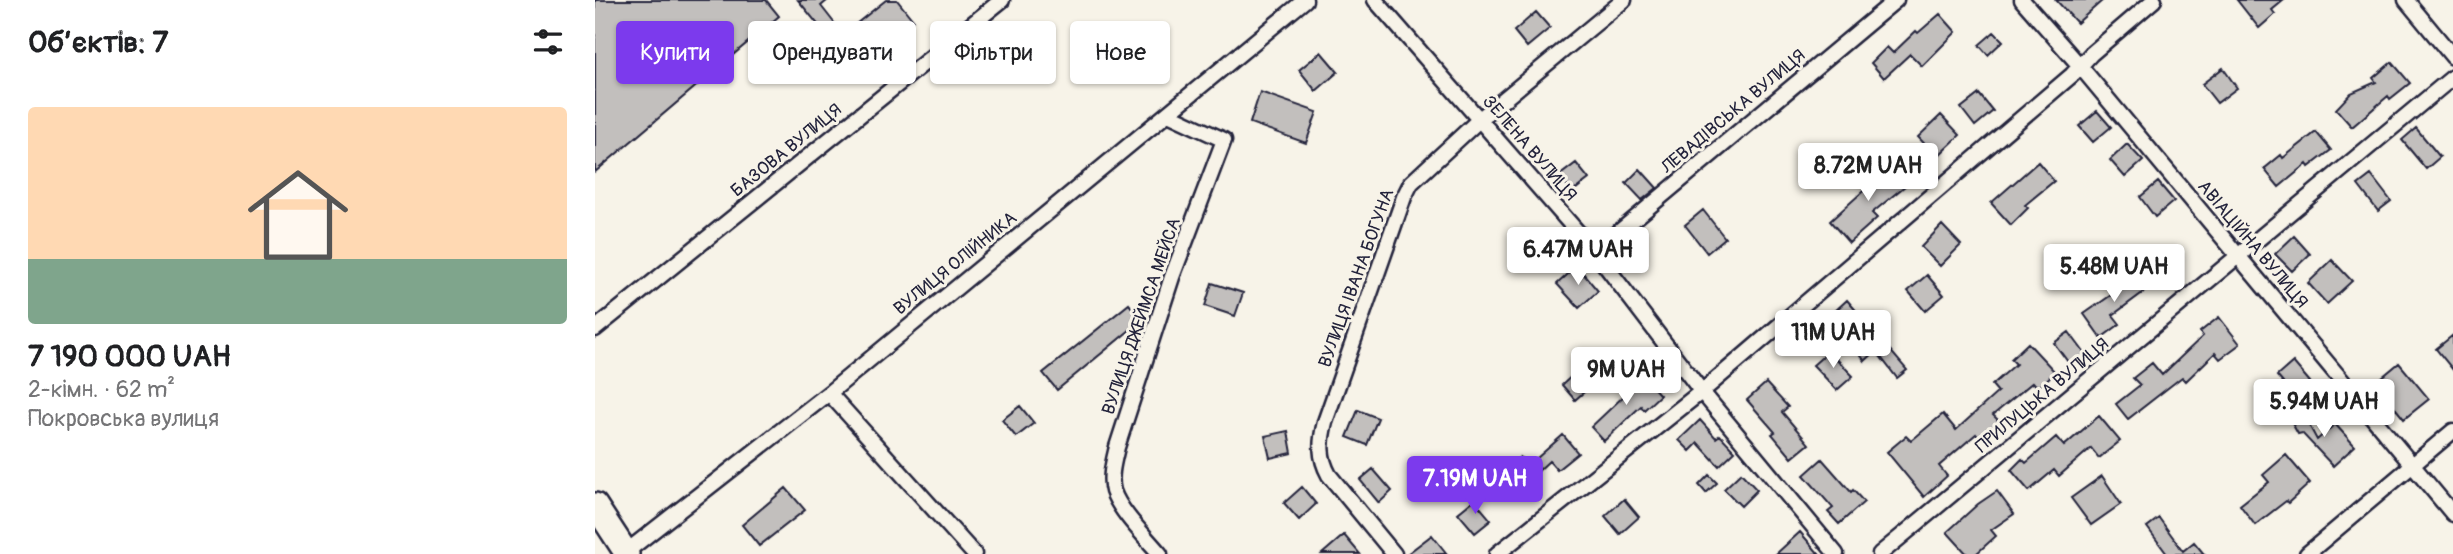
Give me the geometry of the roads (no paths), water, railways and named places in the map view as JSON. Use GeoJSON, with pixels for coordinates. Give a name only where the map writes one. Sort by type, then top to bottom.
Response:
{"type":"FeatureCollection","features":[{"type":"Feature","properties":{"kind":"main road"},"geometry":{"type":"LineString","coordinates":[[595,505],[627,553]]}},
{"type":"Feature","properties":{"kind":"street","name":"БАЗОВА ВУЛИЦЯ"},"geometry":{"type":"LineString","coordinates":[[595,329],[1002,0]]}},
{"type":"Feature","properties":{"kind":"street","name":"ВУЛИЦЯ ОЛІЙНИКА"},"geometry":{"type":"LineString","coordinates":[[627,553],[829,393],[1305,0]]}},
{"type":"Feature","properties":{"kind":"street","name":"ЗЕЛЕНА ВУЛИЦЯ"},"geometry":{"type":"LineString","coordinates":[[1375,0],[1595,252],[1702,392],[1836,554]]}},
{"type":"Feature","properties":{"kind":"street","name":"ВУЛИЦЯ ІВАНА БОГУНА"},"geometry":{"type":"LineString","coordinates":[[1394,554],[1329,475],[1323,464],[1321,437],[1404,197],[1411,183],[1480,119],[1624,0]]}},
{"type":"Feature","properties":{"kind":"street","name":"ЛЕВАДІВСЬКА ВУЛИЦЯ"},"geometry":{"type":"LineString","coordinates":[[1595,252],[1896,0]]}},
{"type":"Feature","properties":{"kind":"street","name":"АВІАЦІЙНА ВУЛИЦЯ"},"geometry":{"type":"LineString","coordinates":[[2022,0],[2453,514]]}},
{"type":"Feature","properties":{"kind":"street"},"geometry":{"type":"LineString","coordinates":[[1497,554],[1702,392],[2154,0]]}},
{"type":"Feature","properties":{"kind":"street"},"geometry":{"type":"LineString","coordinates":[[2406,0],[2453,57]]}},
{"type":"Feature","properties":{"kind":"street","name":"ПРИЛУЦЬКА ВУЛИЦЯ"},"geometry":{"type":"LineString","coordinates":[[1880,554],[2453,77]]}},
{"type":"Feature","properties":{"kind":"street","name":"ВУЛИЦЯ ДЖЕЙМСА МЕЙСА"},"geometry":{"type":"LineString","coordinates":[[1160,554],[1119,504],[1112,489],[1112,472],[1117,447],[1172,277],[1224,140],[1168,114]]}},
{"type":"Feature","properties":{"kind":"street"},"geometry":{"type":"LineString","coordinates":[[829,393],[974,554]]}},
{"type":"Feature","properties":{"kind":"street"},"geometry":{"type":"LineString","coordinates":[[2307,554],[2453,432]]}}]}
